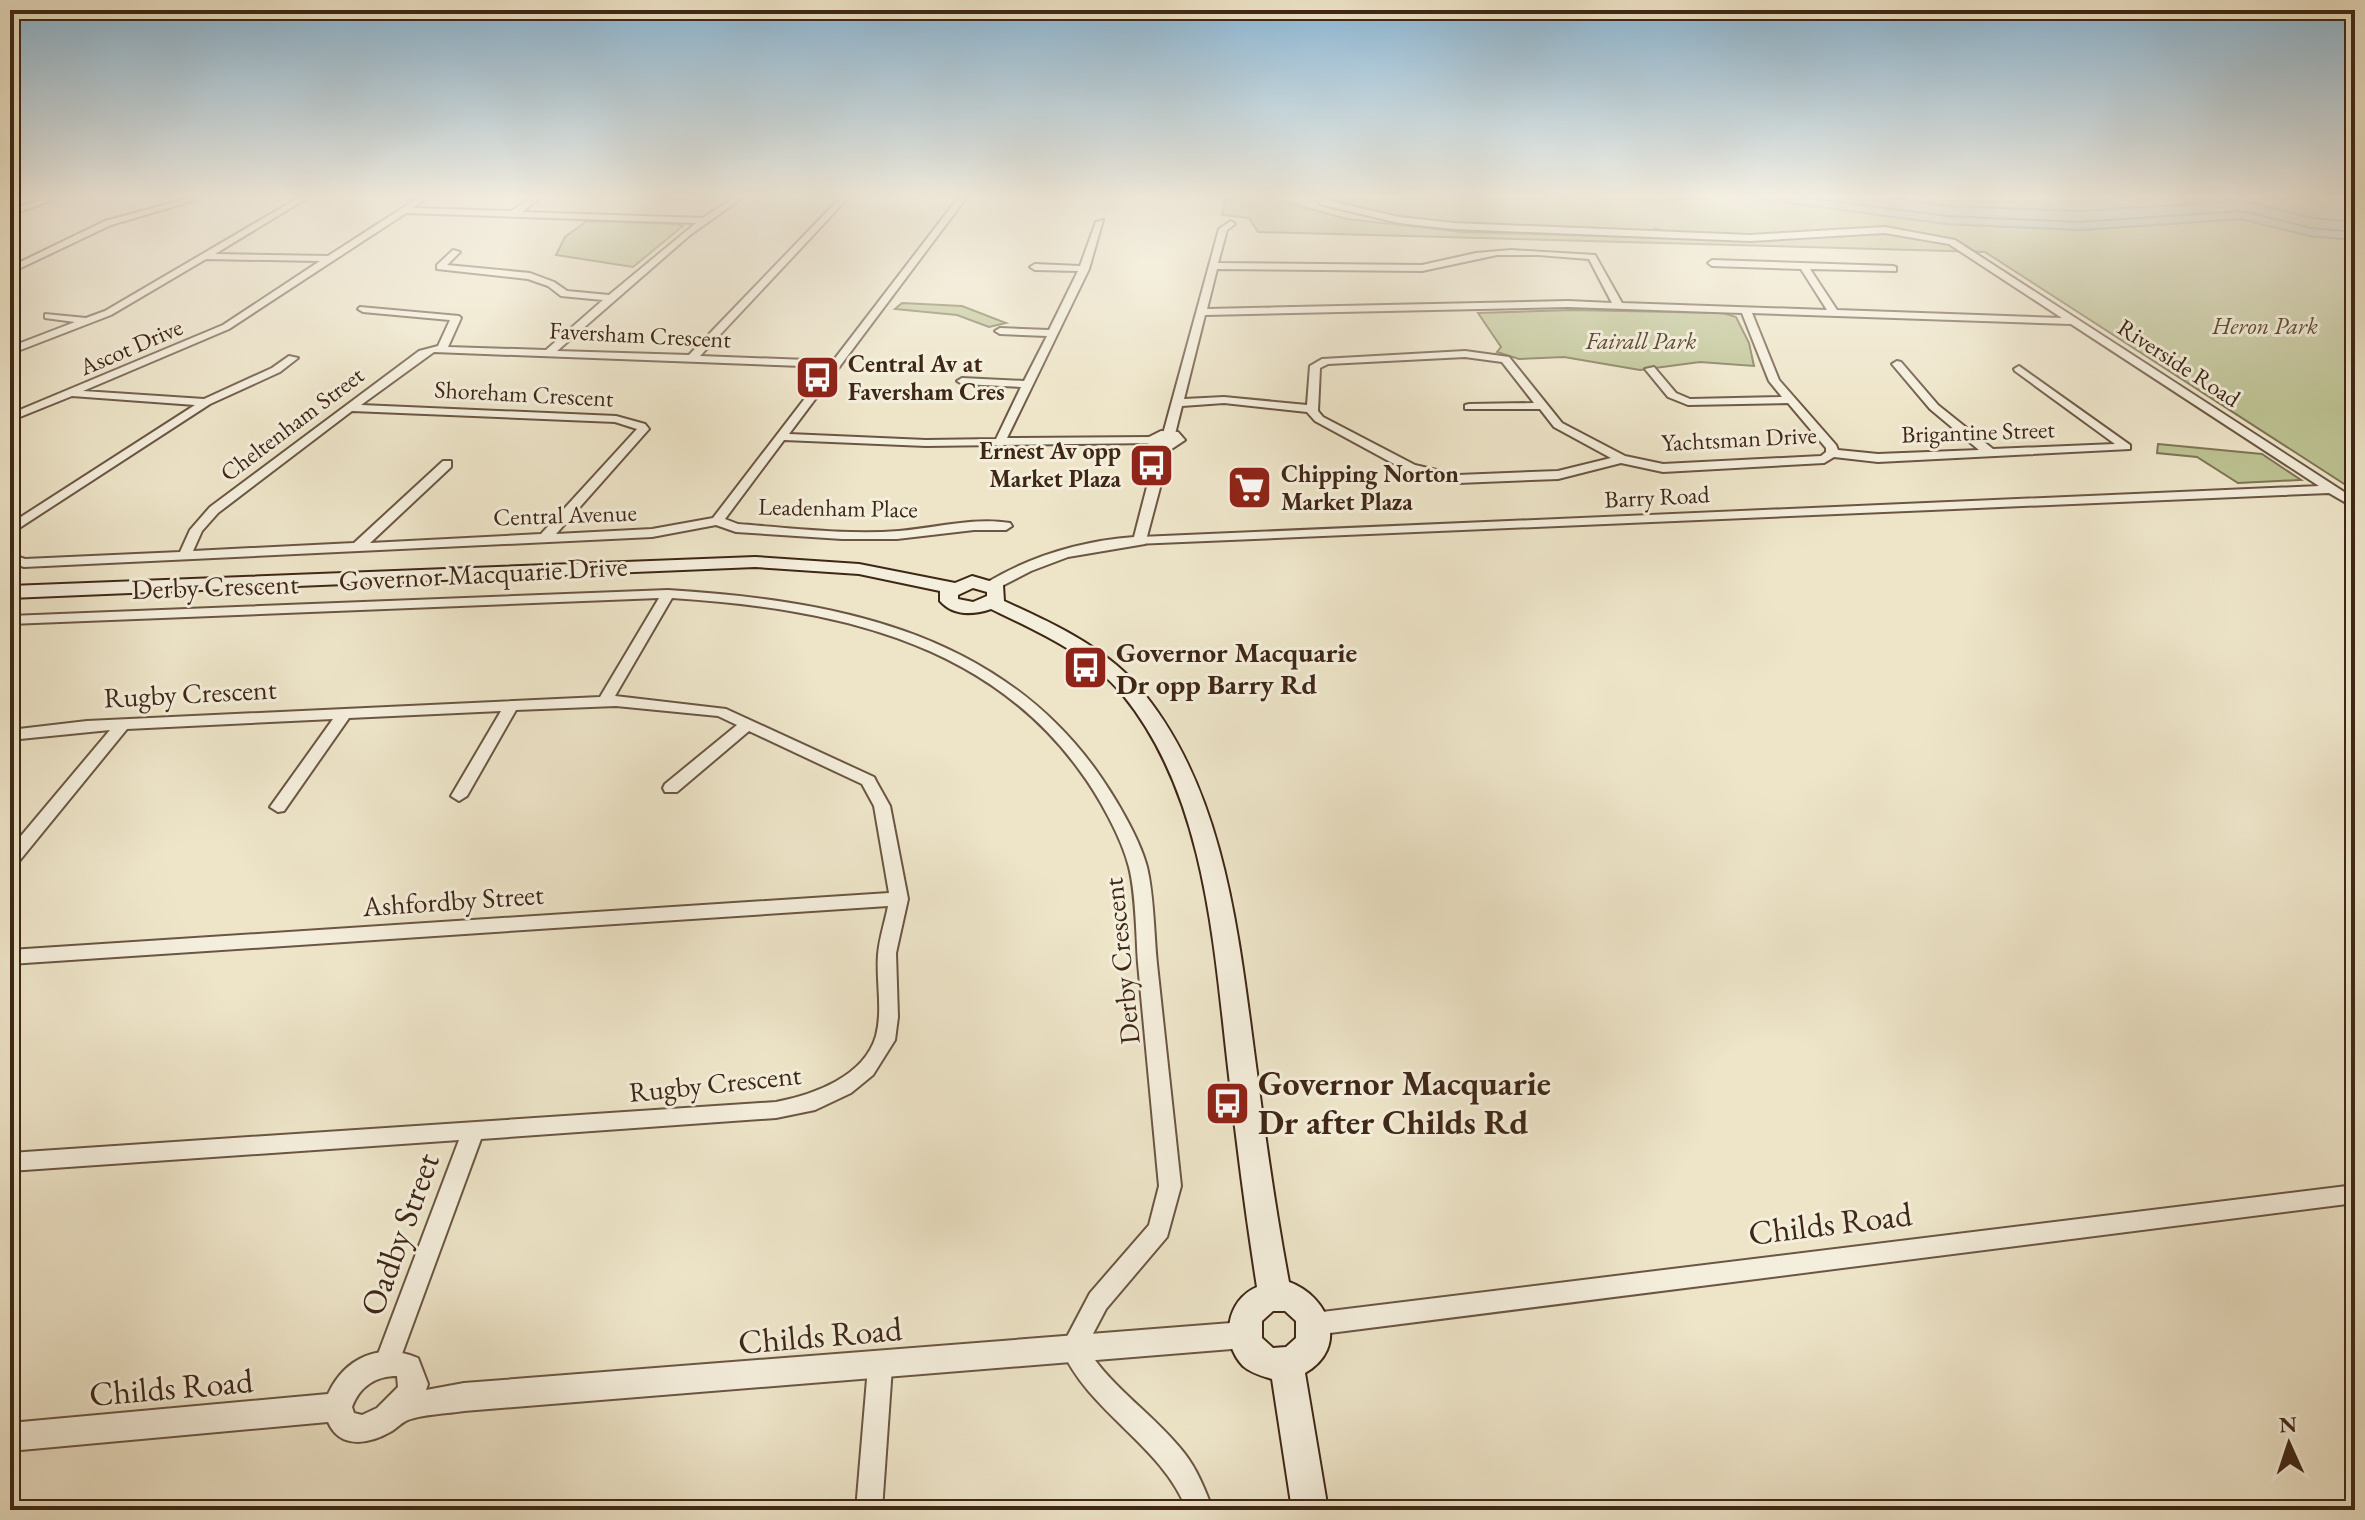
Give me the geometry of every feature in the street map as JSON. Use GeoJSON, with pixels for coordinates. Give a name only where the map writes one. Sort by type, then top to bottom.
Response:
{"type":"FeatureCollection","features":[{"type":"Feature","properties":{"kind":"main road","name":"Governor Macquarie Drive"},"geometry":{"type":"LineString","coordinates":[[10,592],[755,562],[859,569],[953,588],[949,592],[949,601],[960,607],[977,607],[991,594]]}},
{"type":"Feature","properties":{"kind":"main road"},"geometry":{"type":"LineString","coordinates":[[991,594],[1074,644],[1116,676],[1157,728],[1192,799],[1204,844],[1231,990],[1275,1297]]}},
{"type":"Feature","properties":{"kind":"main road"},"geometry":{"type":"LineString","coordinates":[[1275,1297],[1304,1307],[1314,1324],[1312,1345],[1306,1354],[1286,1363],[1263,1359],[1247,1345],[1244,1335],[1247,1314],[1254,1305],[1275,1297]]}},
{"type":"Feature","properties":{"kind":"main road"},"geometry":{"type":"LineString","coordinates":[[1286,1363],[1310,1510]]}},
{"type":"Feature","properties":{"kind":"street"},"geometry":{"type":"LineString","coordinates":[[10,351],[89,321],[182,269]]}},
{"type":"Feature","properties":{"kind":"street","name":"Ascot Drive"},"geometry":{"type":"LineString","coordinates":[[10,418],[226,327],[315,269]]}},
{"type":"Feature","properties":{"kind":"street"},"geometry":{"type":"LineString","coordinates":[[459,269],[530,276],[551,284],[564,294],[611,298]]}},
{"type":"Feature","properties":{"kind":"street"},"geometry":{"type":"LineString","coordinates":[[550,351],[646,269]]}},
{"type":"Feature","properties":{"kind":"street"},"geometry":{"type":"LineString","coordinates":[[692,358],[777,269]]}},
{"type":"Feature","properties":{"kind":"street"},"geometry":{"type":"LineString","coordinates":[[717,521],[908,269]]}},
{"type":"Feature","properties":{"kind":"street"},"geometry":{"type":"LineString","coordinates":[[1000,442],[1084,269]]}},
{"type":"Feature","properties":{"kind":"street"},"geometry":{"type":"LineString","coordinates":[[1140,541],[1162,440],[1179,397],[1213,269]]}},
{"type":"Feature","properties":{"kind":"street"},"geometry":{"type":"LineString","coordinates":[[1601,269],[1618,305]]}},
{"type":"Feature","properties":{"kind":"street"},"geometry":{"type":"LineString","coordinates":[[1806,269],[1833,312]]}},
{"type":"Feature","properties":{"kind":"street","name":"Riverside Road"},"geometry":{"type":"LineString","coordinates":[[1996,269],[2355,504]]}},
{"type":"Feature","properties":{"kind":"street"},"geometry":{"type":"LineString","coordinates":[[1202,312],[1618,305],[2075,322]]}},
{"type":"Feature","properties":{"kind":"street"},"geometry":{"type":"LineString","coordinates":[[363,309],[456,318],[443,347]]}},
{"type":"Feature","properties":{"kind":"street","name":"Yachtsman Drive"},"geometry":{"type":"LineString","coordinates":[[1621,459],[1558,475],[1440,477],[1411,468],[1319,419],[1312,404],[1315,366],[1326,361],[1465,354],[1505,359],[1558,425],[1621,459],[1663,468],[1809,462],[1832,453],[1828,441],[1774,381],[1746,311]]}},
{"type":"Feature","properties":{"kind":"street"},"geometry":{"type":"LineString","coordinates":[[48,316],[89,321]]}},
{"type":"Feature","properties":{"kind":"street"},"geometry":{"type":"LineString","coordinates":[[1000,331],[1051,333]]}},
{"type":"Feature","properties":{"kind":"street","name":"Faversham Crescent"},"geometry":{"type":"LineString","coordinates":[[443,347],[836,364]]}},
{"type":"Feature","properties":{"kind":"street","name":"Cheltenham Street"},"geometry":{"type":"LineString","coordinates":[[185,555],[196,530],[214,510],[423,353],[443,347]]}},
{"type":"Feature","properties":{"kind":"street"},"geometry":{"type":"LineString","coordinates":[[10,530],[206,402],[276,370],[293,358]]}},
{"type":"Feature","properties":{"kind":"street"},"geometry":{"type":"LineString","coordinates":[[1897,364],[1934,407],[1990,453]]}},
{"type":"Feature","properties":{"kind":"street"},"geometry":{"type":"LineString","coordinates":[[1650,369],[1672,395],[1688,402],[1789,400]]}},
{"type":"Feature","properties":{"kind":"street","name":"Brigantine Street"},"geometry":{"type":"LineString","coordinates":[[1832,453],[1878,458],[2126,447],[2019,369]]}},
{"type":"Feature","properties":{"kind":"street"},"geometry":{"type":"LineString","coordinates":[[962,381],[1027,384]]}},
{"type":"Feature","properties":{"kind":"street"},"geometry":{"type":"LineString","coordinates":[[72,393],[206,402]]}},
{"type":"Feature","properties":{"kind":"street"},"geometry":{"type":"LineString","coordinates":[[1179,397],[1312,404]]}},
{"type":"Feature","properties":{"kind":"street"},"geometry":{"type":"LineString","coordinates":[[1469,407],[1541,406]]}},
{"type":"Feature","properties":{"kind":"street","name":"Shoreham Crescent"},"geometry":{"type":"LineString","coordinates":[[350,408],[616,419],[641,426],[643,429],[546,537]]}},
{"type":"Feature","properties":{"kind":"street"},"geometry":{"type":"LineString","coordinates":[[783,437],[1000,442],[1162,440]]}},
{"type":"Feature","properties":{"kind":"street"},"geometry":{"type":"LineString","coordinates":[[358,547],[447,464]]}},
{"type":"Feature","properties":{"kind":"street","name":"Barry Road"},"geometry":{"type":"LineString","coordinates":[[991,594],[1028,566],[1103,544],[1140,541],[2332,489]]}},
{"type":"Feature","properties":{"kind":"street","name":"Central Avenue"},"geometry":{"type":"LineString","coordinates":[[10,558],[24,563],[652,533],[717,521]]}},
{"type":"Feature","properties":{"kind":"street","name":"Leadenham Place"},"geometry":{"type":"LineString","coordinates":[[717,521],[736,528],[842,535],[897,535],[974,526],[1006,526]]}},
{"type":"Feature","properties":{"kind":"street"},"geometry":{"type":"LineString","coordinates":[[605,701],[668,594]]}},
{"type":"Feature","properties":{"kind":"street","name":"Derby Crescent"},"geometry":{"type":"LineString","coordinates":[[10,620],[668,594],[756,599],[824,611],[895,631],[959,658],[1040,710],[1087,765],[1124,825],[1142,885],[1170,1186],[1159,1230],[1098,1301],[1073,1348]]}},
{"type":"Feature","properties":{"kind":"street","name":"Rugby Crescent"},"geometry":{"type":"LineString","coordinates":[[10,735],[122,725],[605,701],[721,712],[868,781],[882,806],[899,899],[887,953],[888,1017],[885,1040],[866,1069],[832,1094],[776,1110],[10,1162]]}},
{"type":"Feature","properties":{"kind":"street"},"geometry":{"type":"LineString","coordinates":[[459,796],[510,708]]}},
{"type":"Feature","properties":{"kind":"street"},"geometry":{"type":"LineString","coordinates":[[278,807],[344,714]]}},
{"type":"Feature","properties":{"kind":"street"},"geometry":{"type":"LineString","coordinates":[[671,788],[748,724]]}},
{"type":"Feature","properties":{"kind":"street"},"geometry":{"type":"LineString","coordinates":[[10,861],[122,725]]}},
{"type":"Feature","properties":{"kind":"street","name":"Ashfordby Street"},"geometry":{"type":"LineString","coordinates":[[10,957],[899,899]]}},
{"type":"Feature","properties":{"kind":"street","name":"Oadby Street"},"geometry":{"type":"LineString","coordinates":[[387,1362],[474,1130]]}},
{"type":"Feature","properties":{"kind":"street","name":"Childs Road"},"geometry":{"type":"LineString","coordinates":[[1314,1324],[2355,1194]]}},
{"type":"Feature","properties":{"kind":"street","name":"Childs Road"},"geometry":{"type":"LineString","coordinates":[[403,1407],[464,1397],[880,1367],[1244,1335]]}},
{"type":"Feature","properties":{"kind":"street"},"geometry":{"type":"LineString","coordinates":[[1073,1348],[1095,1385],[1144,1428],[1183,1472],[1194,1490],[1200,1510]]}},
{"type":"Feature","properties":{"kind":"street"},"geometry":{"type":"LineString","coordinates":[[387,1362],[408,1367],[413,1374],[414,1384],[403,1407],[383,1422],[361,1428],[344,1422],[338,1407],[346,1386],[376,1364],[387,1362]]}},
{"type":"Feature","properties":{"kind":"street"},"geometry":{"type":"LineString","coordinates":[[869,1510],[880,1367]]}},
{"type":"Feature","properties":{"kind":"street","name":"Childs Road"},"geometry":{"type":"LineString","coordinates":[[10,1437],[338,1407]]}},
{"type":"Feature","properties":{"kind":"green space","name":"Heron Park"},"geometry":{"type":"Polygon","coordinates":[[[2011,269],[2355,269],[2355,491],[2011,269]]]}},
{"type":"Feature","properties":{"kind":"green space"},"geometry":{"type":"Polygon","coordinates":[[[902,303],[962,306],[1006,323],[989,327],[957,315],[895,309],[902,303]]]}},
{"type":"Feature","properties":{"kind":"green space","name":"Fairall Park"},"geometry":{"type":"Polygon","coordinates":[[[1572,310],[1723,313],[1736,317],[1749,343],[1754,366],[1700,362],[1640,370],[1564,357],[1519,359],[1497,352],[1501,347],[1478,313],[1572,310]]]}},
{"type":"Feature","properties":{"kind":"green space"},"geometry":{"type":"Polygon","coordinates":[[[2158,444],[2262,454],[2301,480],[2238,483],[2197,457],[2157,453],[2158,444]]]}},
{"type":"Feature","properties":{"kind":"place","name":"Central Av at Faversham Cres"},"geometry":{"type":"Point","coordinates":[817,378]}},
{"type":"Feature","properties":{"kind":"place","name":"Ernest Av opp Market Plaza"},"geometry":{"type":"Point","coordinates":[1152,465]}},
{"type":"Feature","properties":{"kind":"place","name":"Chipping Norton Market Plaza"},"geometry":{"type":"Point","coordinates":[1250,488]}},
{"type":"Feature","properties":{"kind":"place","name":"Governor Macquarie Dr opp Barry Rd"},"geometry":{"type":"Point","coordinates":[1085,668]}},
{"type":"Feature","properties":{"kind":"place","name":"Governor Macquarie Dr after Childs Rd"},"geometry":{"type":"Point","coordinates":[1227,1103]}}]}
